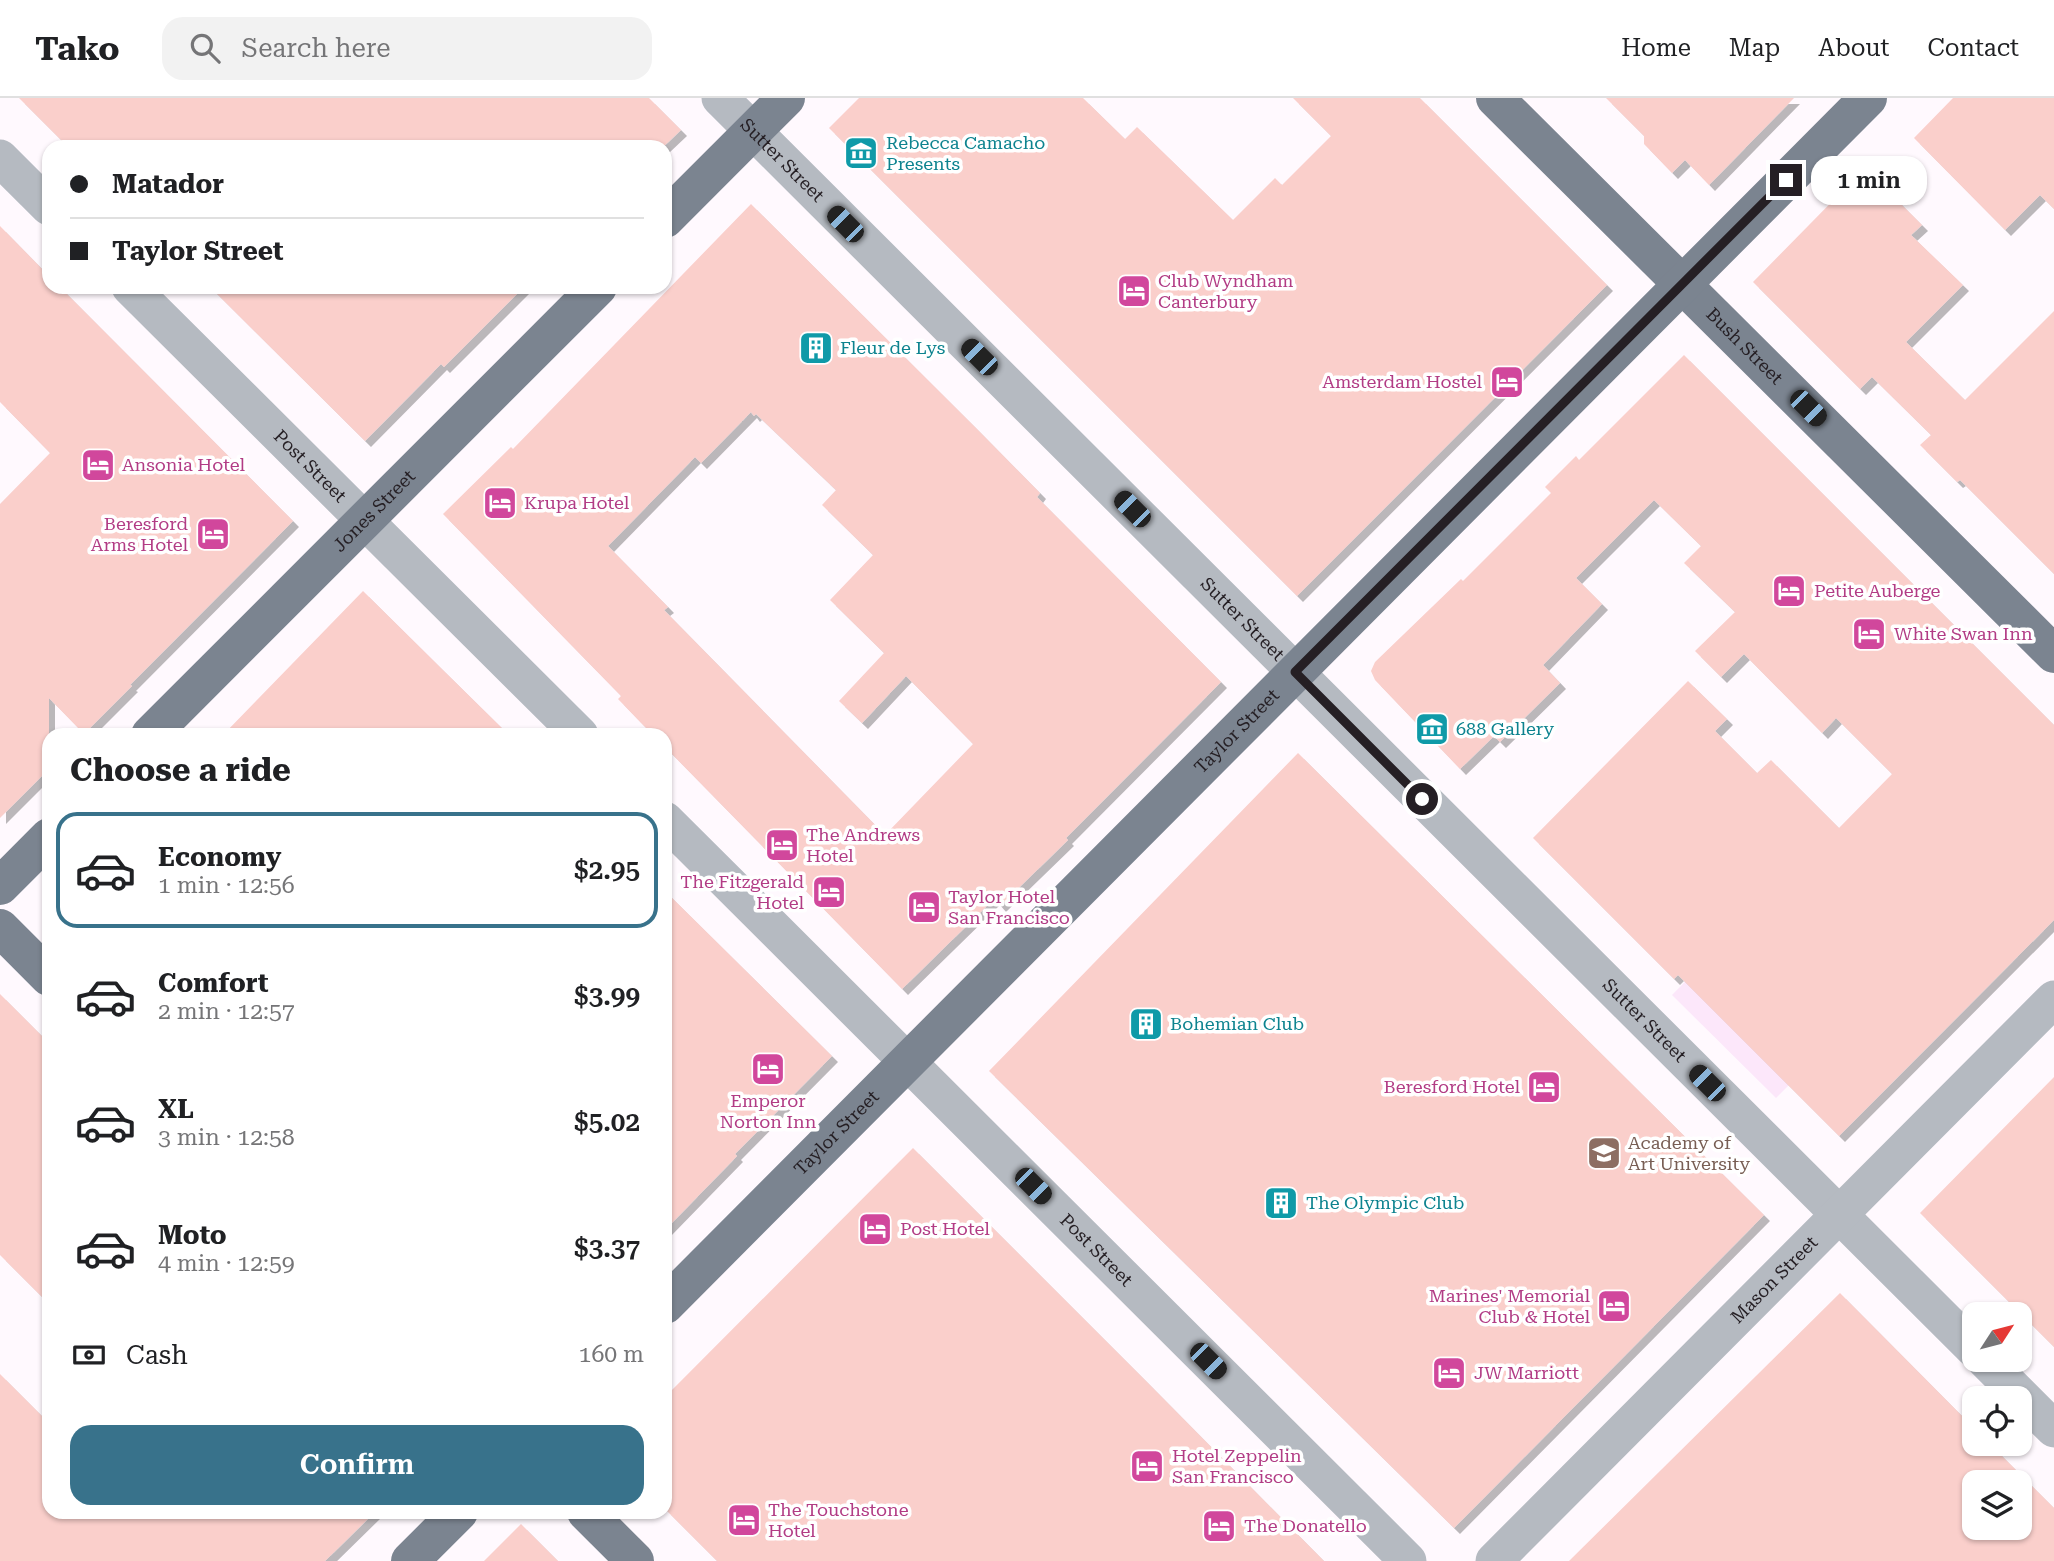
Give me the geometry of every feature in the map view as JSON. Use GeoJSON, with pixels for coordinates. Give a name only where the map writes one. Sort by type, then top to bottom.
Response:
{"type":"FeatureCollection","features":[{"type":"Feature","properties":{"kind":"main road"},"geometry":{"type":"LineString","coordinates":[[672,212],[786,98]]}},
{"type":"Feature","properties":{"kind":"main road","name":"Bush Street"},"geometry":{"type":"LineString","coordinates":[[1495,98],[2054,654]]}},
{"type":"Feature","properties":{"kind":"main road","name":"Taylor Street"},"geometry":{"type":"LineString","coordinates":[[672,1298],[1868,98]]}},
{"type":"Feature","properties":{"kind":"main road","name":"Jones Street"},"geometry":{"type":"LineString","coordinates":[[157,728],[591,294]]}},
{"type":"Feature","properties":{"kind":"main road"},"geometry":{"type":"LineString","coordinates":[[0,886],[42,844]]}},
{"type":"Feature","properties":{"kind":"main road"},"geometry":{"type":"LineString","coordinates":[[0,928],[42,970]]}},
{"type":"Feature","properties":{"kind":"main road"},"geometry":{"type":"LineString","coordinates":[[410,1561],[452,1519]]}},
{"type":"Feature","properties":{"kind":"main road"},"geometry":{"type":"LineString","coordinates":[[593,1519],[635,1561]]}},
{"type":"Feature","properties":{"kind":"street","name":"Sutter Street"},"geometry":{"type":"LineString","coordinates":[[720,98],[1962,1337]]}},
{"type":"Feature","properties":{"kind":"street"},"geometry":{"type":"LineString","coordinates":[[0,158],[42,200]]}},
{"type":"Feature","properties":{"kind":"street","name":"Post Street"},"geometry":{"type":"LineString","coordinates":[[137,294],[573,728]]}},
{"type":"Feature","properties":{"kind":"street","name":"Post Street"},"geometry":{"type":"LineString","coordinates":[[672,827],[1408,1561]]}},
{"type":"Feature","properties":{"kind":"street","name":"Mason Street"},"geometry":{"type":"LineString","coordinates":[[1494,1561],[2054,999]]}},
{"type":"Feature","properties":{"kind":"street"},"geometry":{"type":"LineString","coordinates":[[1997,1372],[2054,1429]]}},
{"type":"Feature","properties":{"kind":"shaded area","name":"Academy of Art University"},"geometry":{"type":"Polygon","coordinates":[[[1738,928],[1831,1043],[1776,1098],[1672,995],[1738,928]]]}},
{"type":"Feature","properties":{"kind":"building"},"geometry":{"type":"Polygon","coordinates":[[[19,98],[649,98],[681,130],[670,140],[61,140],[19,98]]]}},
{"type":"Feature","properties":{"kind":"building"},"geometry":{"type":"Polygon","coordinates":[[[859,98],[1083,98],[1125,139],[1137,127],[1233,220],[1275,178],[1282,185],[1331,136],[1293,98],[1420,98],[1607,285],[1297,596],[829,128],[859,98]]]}},
{"type":"Feature","properties":{"kind":"building"},"geometry":{"type":"Polygon","coordinates":[[[1606,98],[1794,98],[1709,185],[1685,160],[1672,173],[1644,144],[1644,136],[1606,98]]]}},
{"type":"Feature","properties":{"kind":"building"},"geometry":{"type":"Polygon","coordinates":[[[1953,98],[2054,98],[2054,209],[2040,195],[2005,230],[1914,138],[1953,98]]]}},
{"type":"Feature","properties":{"kind":"building"},"geometry":{"type":"Polygon","coordinates":[[[1865,168],[1922,225],[1911,235],[1963,285],[1906,342],[1965,400],[2054,311],[2054,574],[1960,480],[1957,482],[1920,445],[1931,435],[1872,377],[1860,389],[1753,282],[1865,168]]]}},
{"type":"Feature","properties":{"kind":"building"},"geometry":{"type":"Polygon","coordinates":[[[751,204],[1040,493],[1037,497],[1221,682],[1000,906],[994,899],[902,989],[672,754],[672,728],[644,726],[618,699],[621,696],[443,514],[511,447],[513,449],[664,294],[672,294],[672,285],[751,204]],[[751,412],[701,463],[695,457],[608,546],[668,607],[664,610],[885,835],[973,744],[906,676],[862,723],[839,701],[884,653],[830,600],[873,555],[822,505],[836,490],[756,414],[754,416],[751,412]]]}},
{"type":"Feature","properties":{"kind":"building"},"geometry":{"type":"Polygon","coordinates":[[[0,226],[42,269],[42,294],[67,294],[293,521],[90,728],[78,728],[49,698],[49,728],[42,728],[42,776],[0,818],[0,504],[50,453],[0,402],[0,226]]]}},
{"type":"Feature","properties":{"kind":"building"},"geometry":{"type":"Polygon","coordinates":[[[217,294],[517,294],[444,367],[441,364],[365,441],[217,294]]]}},
{"type":"Feature","properties":{"kind":"building"},"geometry":{"type":"Polygon","coordinates":[[[1684,355],[2054,725],[2054,920],[1839,1136],[1678,975],[1674,979],[1533,838],[1688,681],[1727,719],[1715,731],[1757,773],[1771,760],[1839,828],[1892,774],[1836,718],[1822,733],[1744,654],[1721,677],[1695,651],[1735,612],[1684,563],[1701,546],[1654,500],[1576,578],[1602,604],[1543,665],[1560,683],[1500,742],[1494,736],[1460,769],[1375,680],[1371,671],[1375,662],[1461,579],[1463,581],[1551,493],[1545,487],[1576,456],[1579,460],[1684,355]]]}},
{"type":"Feature","properties":{"kind":"building"},"geometry":{"type":"Polygon","coordinates":[[[363,591],[502,728],[230,728],[363,591]]]}},
{"type":"Feature","properties":{"kind":"building"},"geometry":{"type":"Polygon","coordinates":[[[1298,753],[1764,1215],[1454,1528],[989,1071],[1298,753]]]}},
{"type":"Feature","properties":{"kind":"building"},"geometry":{"type":"Polygon","coordinates":[[[672,898],[832,1056],[735,1154],[737,1156],[672,1223],[672,898]]]}},
{"type":"Feature","properties":{"kind":"building"},"geometry":{"type":"Polygon","coordinates":[[[0,994],[42,1036],[42,1297],[0,1255],[0,994]]]}},
{"type":"Feature","properties":{"kind":"building"},"geometry":{"type":"Polygon","coordinates":[[[2054,1077],[2054,1347],[2032,1325],[2032,1302],[2009,1302],[1920,1213],[2054,1077]]]}},
{"type":"Feature","properties":{"kind":"building"},"geometry":{"type":"Polygon","coordinates":[[[913,1148],[1324,1561],[717,1561],[672,1516],[672,1390],[913,1148]]]}},
{"type":"Feature","properties":{"kind":"building"},"geometry":{"type":"Polygon","coordinates":[[[1840,1293],[1962,1416],[1962,1456],[2002,1456],[2016,1470],[1962,1470],[1962,1540],[2032,1540],[2032,1486],[2054,1508],[2054,1561],[1569,1561],[1840,1293]]]}},
{"type":"Feature","properties":{"kind":"building"},"geometry":{"type":"Polygon","coordinates":[[[0,1374],[42,1416],[42,1519],[368,1519],[325,1561],[0,1561],[0,1374]]]}},
{"type":"Feature","properties":{"kind":"building"},"geometry":{"type":"Polygon","coordinates":[[[521,1524],[558,1561],[484,1561],[521,1524]]]}},
{"type":"Feature","properties":{"kind":"place","name":"Rebecca Camacho Presents"},"geometry":{"type":"Point","coordinates":[861,153]}},
{"type":"Feature","properties":{"kind":"place","name":"Club Wyndham Canterbury"},"geometry":{"type":"Point","coordinates":[1134,291]}},
{"type":"Feature","properties":{"kind":"place","name":"Fleur de Lys"},"geometry":{"type":"Point","coordinates":[816,348]}},
{"type":"Feature","properties":{"kind":"place","name":"Amsterdam Hostel"},"geometry":{"type":"Point","coordinates":[1507,382]}},
{"type":"Feature","properties":{"kind":"place","name":"Ansonia Hotel"},"geometry":{"type":"Point","coordinates":[98,465]}},
{"type":"Feature","properties":{"kind":"place","name":"Krupa Hotel"},"geometry":{"type":"Point","coordinates":[500,503]}},
{"type":"Feature","properties":{"kind":"place","name":"Beresford Arms Hotel"},"geometry":{"type":"Point","coordinates":[213,534]}},
{"type":"Feature","properties":{"kind":"place","name":"Petite Auberge"},"geometry":{"type":"Point","coordinates":[1789,591]}},
{"type":"Feature","properties":{"kind":"place","name":"White Swan Inn"},"geometry":{"type":"Point","coordinates":[1869,634]}},
{"type":"Feature","properties":{"kind":"place","name":"688 Gallery"},"geometry":{"type":"Point","coordinates":[1432,729]}},
{"type":"Feature","properties":{"kind":"place","name":"The Andrews Hotel"},"geometry":{"type":"Point","coordinates":[782,845]}},
{"type":"Feature","properties":{"kind":"place","name":"The Fitzgerald Hotel"},"geometry":{"type":"Point","coordinates":[829,892]}},
{"type":"Feature","properties":{"kind":"place","name":"Taylor Hotel San Francisco"},"geometry":{"type":"Point","coordinates":[924,907]}},
{"type":"Feature","properties":{"kind":"place","name":"Bohemian Club"},"geometry":{"type":"Point","coordinates":[1146,1024]}},
{"type":"Feature","properties":{"kind":"place","name":"Emperor Norton Inn"},"geometry":{"type":"Point","coordinates":[768,1069]}},
{"type":"Feature","properties":{"kind":"place","name":"Beresford Hotel"},"geometry":{"type":"Point","coordinates":[1544,1087]}},
{"type":"Feature","properties":{"kind":"place","name":"Academy of Art University"},"geometry":{"type":"Point","coordinates":[1604,1153]}},
{"type":"Feature","properties":{"kind":"place","name":"The Olympic Club"},"geometry":{"type":"Point","coordinates":[1281,1203]}},
{"type":"Feature","properties":{"kind":"place","name":"Post Hotel"},"geometry":{"type":"Point","coordinates":[875,1229]}},
{"type":"Feature","properties":{"kind":"place","name":"Marines' Memorial Club & Hotel"},"geometry":{"type":"Point","coordinates":[1614,1306]}},
{"type":"Feature","properties":{"kind":"place","name":"JW Marriott"},"geometry":{"type":"Point","coordinates":[1449,1373]}},
{"type":"Feature","properties":{"kind":"place","name":"Hotel Zeppelin San Francisco"},"geometry":{"type":"Point","coordinates":[1147,1466]}},
{"type":"Feature","properties":{"kind":"place","name":"The Touchstone Hotel"},"geometry":{"type":"Point","coordinates":[744,1520]}},
{"type":"Feature","properties":{"kind":"place","name":"The Donatello"},"geometry":{"type":"Point","coordinates":[1219,1526]}},
{"type":"Feature","properties":{"kind":"route"},"geometry":{"type":"LineString","coordinates":[[1422,799],[1295,672],[1786,180]]}}]}
